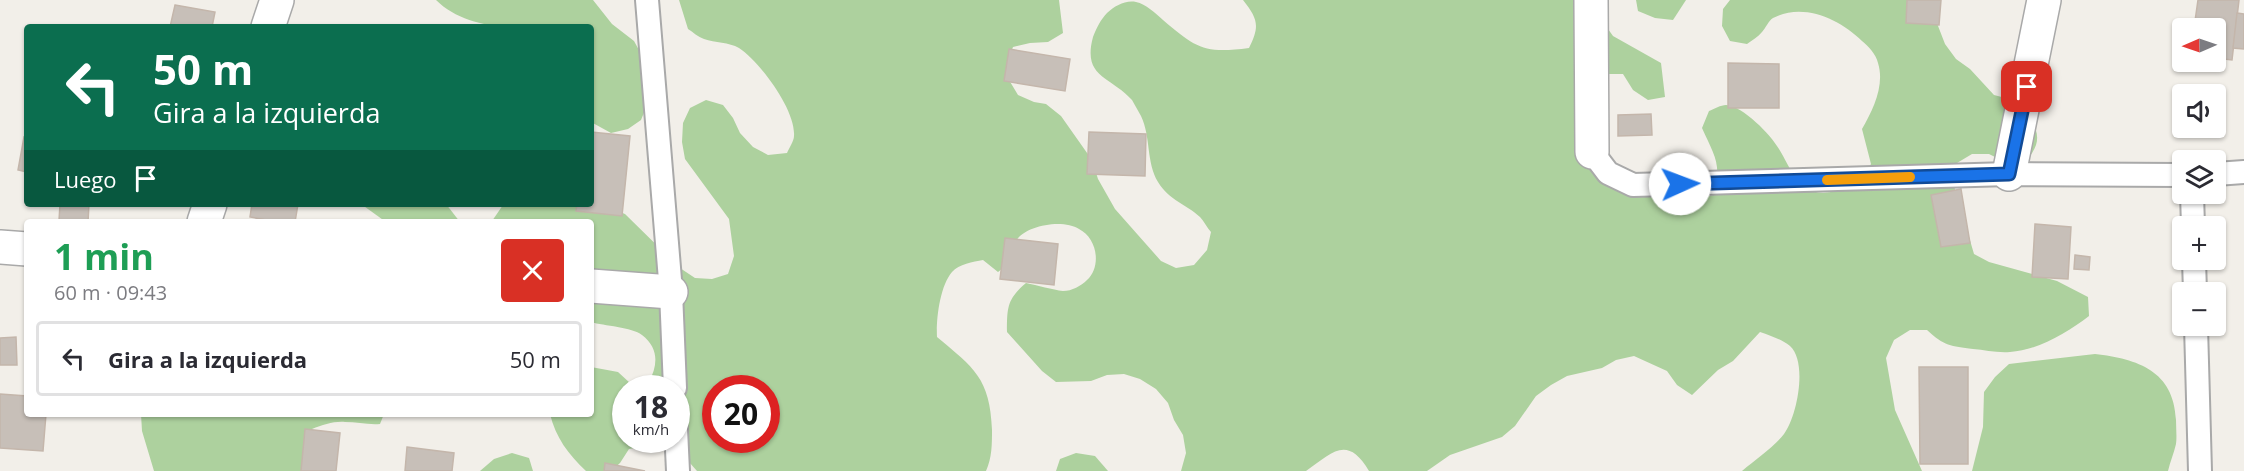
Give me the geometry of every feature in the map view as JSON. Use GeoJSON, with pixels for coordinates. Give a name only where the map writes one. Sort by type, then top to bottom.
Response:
{"type":"FeatureCollection","features":[{"type":"Feature","properties":{"kind":"street"},"geometry":{"type":"LineString","coordinates":[[269,24],[277,0]]}},
{"type":"Feature","properties":{"kind":"street"},"geometry":{"type":"LineString","coordinates":[[1591,0],[1592,152]]}},
{"type":"Feature","properties":{"kind":"street"},"geometry":{"type":"LineString","coordinates":[[2009,174],[2044,0]]}},
{"type":"Feature","properties":{"kind":"street"},"geometry":{"type":"LineString","coordinates":[[0,247],[24,249]]}},
{"type":"Feature","properties":{"kind":"street"},"geometry":{"type":"LineString","coordinates":[[594,286],[670,292]]}},
{"type":"Feature","properties":{"kind":"lane"},"geometry":{"type":"LineString","coordinates":[[647,0],[674,375]]}},
{"type":"Feature","properties":{"kind":"lane"},"geometry":{"type":"LineString","coordinates":[[1592,152],[1608,173],[1633,185],[2009,174],[2172,175]]}},
{"type":"Feature","properties":{"kind":"lane"},"geometry":{"type":"LineString","coordinates":[[2226,173],[2244,172]]}},
{"type":"Feature","properties":{"kind":"lane"},"geometry":{"type":"LineString","coordinates":[[2196,336],[2200,471]]}},
{"type":"Feature","properties":{"kind":"lane"},"geometry":{"type":"LineString","coordinates":[[677,453],[678,471]]}},
{"type":"Feature","properties":{"kind":"green space"},"geometry":{"type":"Polygon","coordinates":[[[436,0],[593,0],[612,24],[634,41],[650,70],[647,105],[641,120],[628,129],[611,133],[594,124],[594,24],[485,24],[451,12],[436,0]]]}},
{"type":"Feature","properties":{"kind":"green space"},"geometry":{"type":"Polygon","coordinates":[[[679,0],[1059,0],[1063,33],[1048,42],[1013,47],[1007,62],[1009,80],[1018,95],[1046,104],[1061,116],[1092,160],[1098,179],[1115,209],[1161,261],[1176,268],[1194,265],[1207,250],[1211,232],[1200,217],[1168,194],[1158,182],[1154,174],[1141,116],[1132,100],[1100,75],[1092,61],[1093,37],[1099,24],[1107,13],[1124,3],[1136,2],[1143,5],[1184,37],[1202,47],[1234,50],[1249,48],[1255,34],[1256,23],[1252,12],[1243,0],[1594,0],[1603,22],[1613,36],[1661,63],[1665,97],[1648,100],[1633,90],[1623,74],[1606,74],[1609,156],[1616,170],[1652,174],[1696,200],[1713,195],[1716,185],[1716,160],[1702,128],[1709,111],[1724,105],[1740,110],[1763,129],[1775,143],[1799,182],[1806,188],[1824,193],[1848,187],[1860,179],[1871,164],[1862,129],[1874,106],[1879,89],[1880,71],[1874,53],[1843,26],[1809,12],[1785,13],[1773,18],[1760,34],[1747,44],[1730,41],[1722,26],[1723,9],[1730,0],[1928,0],[1945,44],[1956,59],[1970,69],[1994,95],[2021,102],[2037,134],[2035,148],[2022,165],[2005,162],[1989,154],[1972,154],[1957,163],[1952,179],[1974,254],[1989,262],[2057,281],[2088,297],[2089,316],[2052,340],[2021,351],[1996,352],[1953,346],[1938,339],[1927,330],[1910,330],[1894,340],[1886,358],[1895,410],[1922,471],[1742,471],[1770,449],[1784,434],[1793,415],[1799,390],[1798,364],[1790,346],[1760,332],[1733,361],[1718,370],[1692,395],[1677,385],[1667,371],[1634,356],[1616,360],[1602,368],[1567,376],[1536,396],[1515,426],[1502,437],[1450,455],[1427,471],[1369,471],[1354,453],[1339,450],[1306,471],[1181,471],[1186,453],[1183,435],[1168,403],[1156,389],[1140,379],[1124,374],[1107,375],[1091,381],[1056,382],[1042,371],[1007,332],[1009,305],[1015,294],[1026,283],[1066,291],[1087,280],[1095,267],[1093,245],[1085,233],[1064,224],[1045,225],[1021,235],[1015,243],[1013,260],[998,272],[983,260],[958,267],[948,278],[942,294],[938,312],[937,337],[970,366],[978,376],[988,398],[992,440],[991,456],[986,471],[697,471],[678,453],[690,453],[690,375],[652,375],[655,357],[648,340],[637,332],[625,328],[594,323],[594,219],[493,219],[502,207],[610,208],[625,214],[680,268],[695,278],[712,279],[728,274],[734,256],[729,219],[685,159],[682,142],[683,123],[690,108],[706,100],[723,105],[733,118],[740,133],[753,147],[768,155],[787,153],[794,138],[793,125],[783,100],[757,64],[735,46],[704,39],[688,29],[679,0]]]}},
{"type":"Feature","properties":{"kind":"green space"},"geometry":{"type":"Polygon","coordinates":[[[1636,0],[1686,0],[1673,20],[1655,18],[1638,11],[1636,0]]]}},
{"type":"Feature","properties":{"kind":"green space"},"geometry":{"type":"Polygon","coordinates":[[[365,207],[448,207],[458,219],[382,219],[365,207]]]}},
{"type":"Feature","properties":{"kind":"green space"},"geometry":{"type":"Polygon","coordinates":[[[2095,354],[2139,364],[2151,370],[2169,390],[2174,403],[2176,438],[2168,471],[1972,471],[1983,427],[1984,392],[1995,377],[2009,364],[2095,354]]]}},
{"type":"Feature","properties":{"kind":"green space"},"geometry":{"type":"Polygon","coordinates":[[[594,368],[618,372],[621,375],[612,375],[612,453],[626,453],[611,471],[586,471],[564,445],[551,417],[594,417],[594,368]]]}},
{"type":"Feature","properties":{"kind":"green space"},"geometry":{"type":"Polygon","coordinates":[[[141,417],[383,417],[380,424],[337,422],[312,429],[321,471],[154,471],[142,431],[141,417]]]}},
{"type":"Feature","properties":{"kind":"green space"},"geometry":{"type":"Polygon","coordinates":[[[512,453],[529,458],[533,471],[480,471],[494,459],[512,453]]]}},
{"type":"Feature","properties":{"kind":"green space"},"geometry":{"type":"Polygon","coordinates":[[[1076,453],[1095,456],[1108,471],[1056,471],[1060,459],[1076,453]]]}},
{"type":"Feature","properties":{"kind":"building"},"geometry":{"type":"Polygon","coordinates":[[[1907,0],[1941,0],[1939,25],[1906,23],[1907,0]]]}},
{"type":"Feature","properties":{"kind":"building"},"geometry":{"type":"Polygon","coordinates":[[[2198,0],[2239,0],[2232,60],[2226,59],[2226,18],[2195,18],[2198,0]]]}},
{"type":"Feature","properties":{"kind":"building"},"geometry":{"type":"Polygon","coordinates":[[[175,5],[215,12],[213,24],[171,24],[175,5]]]}},
{"type":"Feature","properties":{"kind":"building"},"geometry":{"type":"Polygon","coordinates":[[[2237,13],[2244,14],[2244,49],[2233,48],[2237,13]]]}},
{"type":"Feature","properties":{"kind":"building"},"geometry":{"type":"Polygon","coordinates":[[[1009,49],[1070,59],[1065,91],[1004,81],[1009,49]]]}},
{"type":"Feature","properties":{"kind":"building"},"geometry":{"type":"Polygon","coordinates":[[[1728,63],[1779,64],[1779,108],[1728,108],[1728,63]]]}},
{"type":"Feature","properties":{"kind":"building"},"geometry":{"type":"Polygon","coordinates":[[[1651,114],[1652,135],[1618,136],[1618,115],[1651,114]]]}},
{"type":"Feature","properties":{"kind":"building"},"geometry":{"type":"Polygon","coordinates":[[[594,132],[630,136],[622,216],[576,211],[577,207],[594,207],[594,132]]]}},
{"type":"Feature","properties":{"kind":"building"},"geometry":{"type":"Polygon","coordinates":[[[1089,132],[1146,134],[1145,176],[1087,174],[1089,132]]]}},
{"type":"Feature","properties":{"kind":"building"},"geometry":{"type":"Polygon","coordinates":[[[24,137],[24,171],[18,170],[24,137]]]}},
{"type":"Feature","properties":{"kind":"building"},"geometry":{"type":"Polygon","coordinates":[[[1961,189],[1970,243],[1941,247],[1931,195],[1961,189]]]}},
{"type":"Feature","properties":{"kind":"building"},"geometry":{"type":"Polygon","coordinates":[[[60,207],[89,207],[88,219],[59,219],[60,207]]]}},
{"type":"Feature","properties":{"kind":"building"},"geometry":{"type":"Polygon","coordinates":[[[252,207],[298,207],[296,219],[250,217],[252,207]]]}},
{"type":"Feature","properties":{"kind":"building"},"geometry":{"type":"Polygon","coordinates":[[[2035,224],[2071,227],[2068,279],[2032,277],[2035,224]]]}},
{"type":"Feature","properties":{"kind":"building"},"geometry":{"type":"Polygon","coordinates":[[[1005,238],[1058,244],[1054,285],[1000,279],[1005,238]]]}},
{"type":"Feature","properties":{"kind":"building"},"geometry":{"type":"Polygon","coordinates":[[[2075,255],[2090,257],[2089,270],[2074,269],[2075,255]]]}},
{"type":"Feature","properties":{"kind":"building"},"geometry":{"type":"Polygon","coordinates":[[[16,337],[17,365],[0,365],[0,338],[16,337]]]}},
{"type":"Feature","properties":{"kind":"building"},"geometry":{"type":"Polygon","coordinates":[[[1919,367],[1968,367],[1968,464],[1920,464],[1919,367]]]}},
{"type":"Feature","properties":{"kind":"building"},"geometry":{"type":"Polygon","coordinates":[[[0,394],[24,396],[24,417],[46,417],[43,451],[0,448],[0,394]]]}},
{"type":"Feature","properties":{"kind":"building"},"geometry":{"type":"Polygon","coordinates":[[[305,429],[340,433],[336,471],[301,471],[305,429]]]}},
{"type":"Feature","properties":{"kind":"building"},"geometry":{"type":"Polygon","coordinates":[[[407,447],[454,453],[452,471],[405,471],[407,447]]]}},
{"type":"Feature","properties":{"kind":"building"},"geometry":{"type":"Polygon","coordinates":[[[605,463],[645,471],[604,471],[605,463]]]}},
{"type":"Feature","properties":{"kind":"slow traffic"},"geometry":{"type":"LineString","coordinates":[[1827,180],[1910,177]]}},
{"type":"Feature","properties":{"kind":"route"},"geometry":{"type":"LineString","coordinates":[[1680,184],[2009,174],[2027,87]]}}]}
